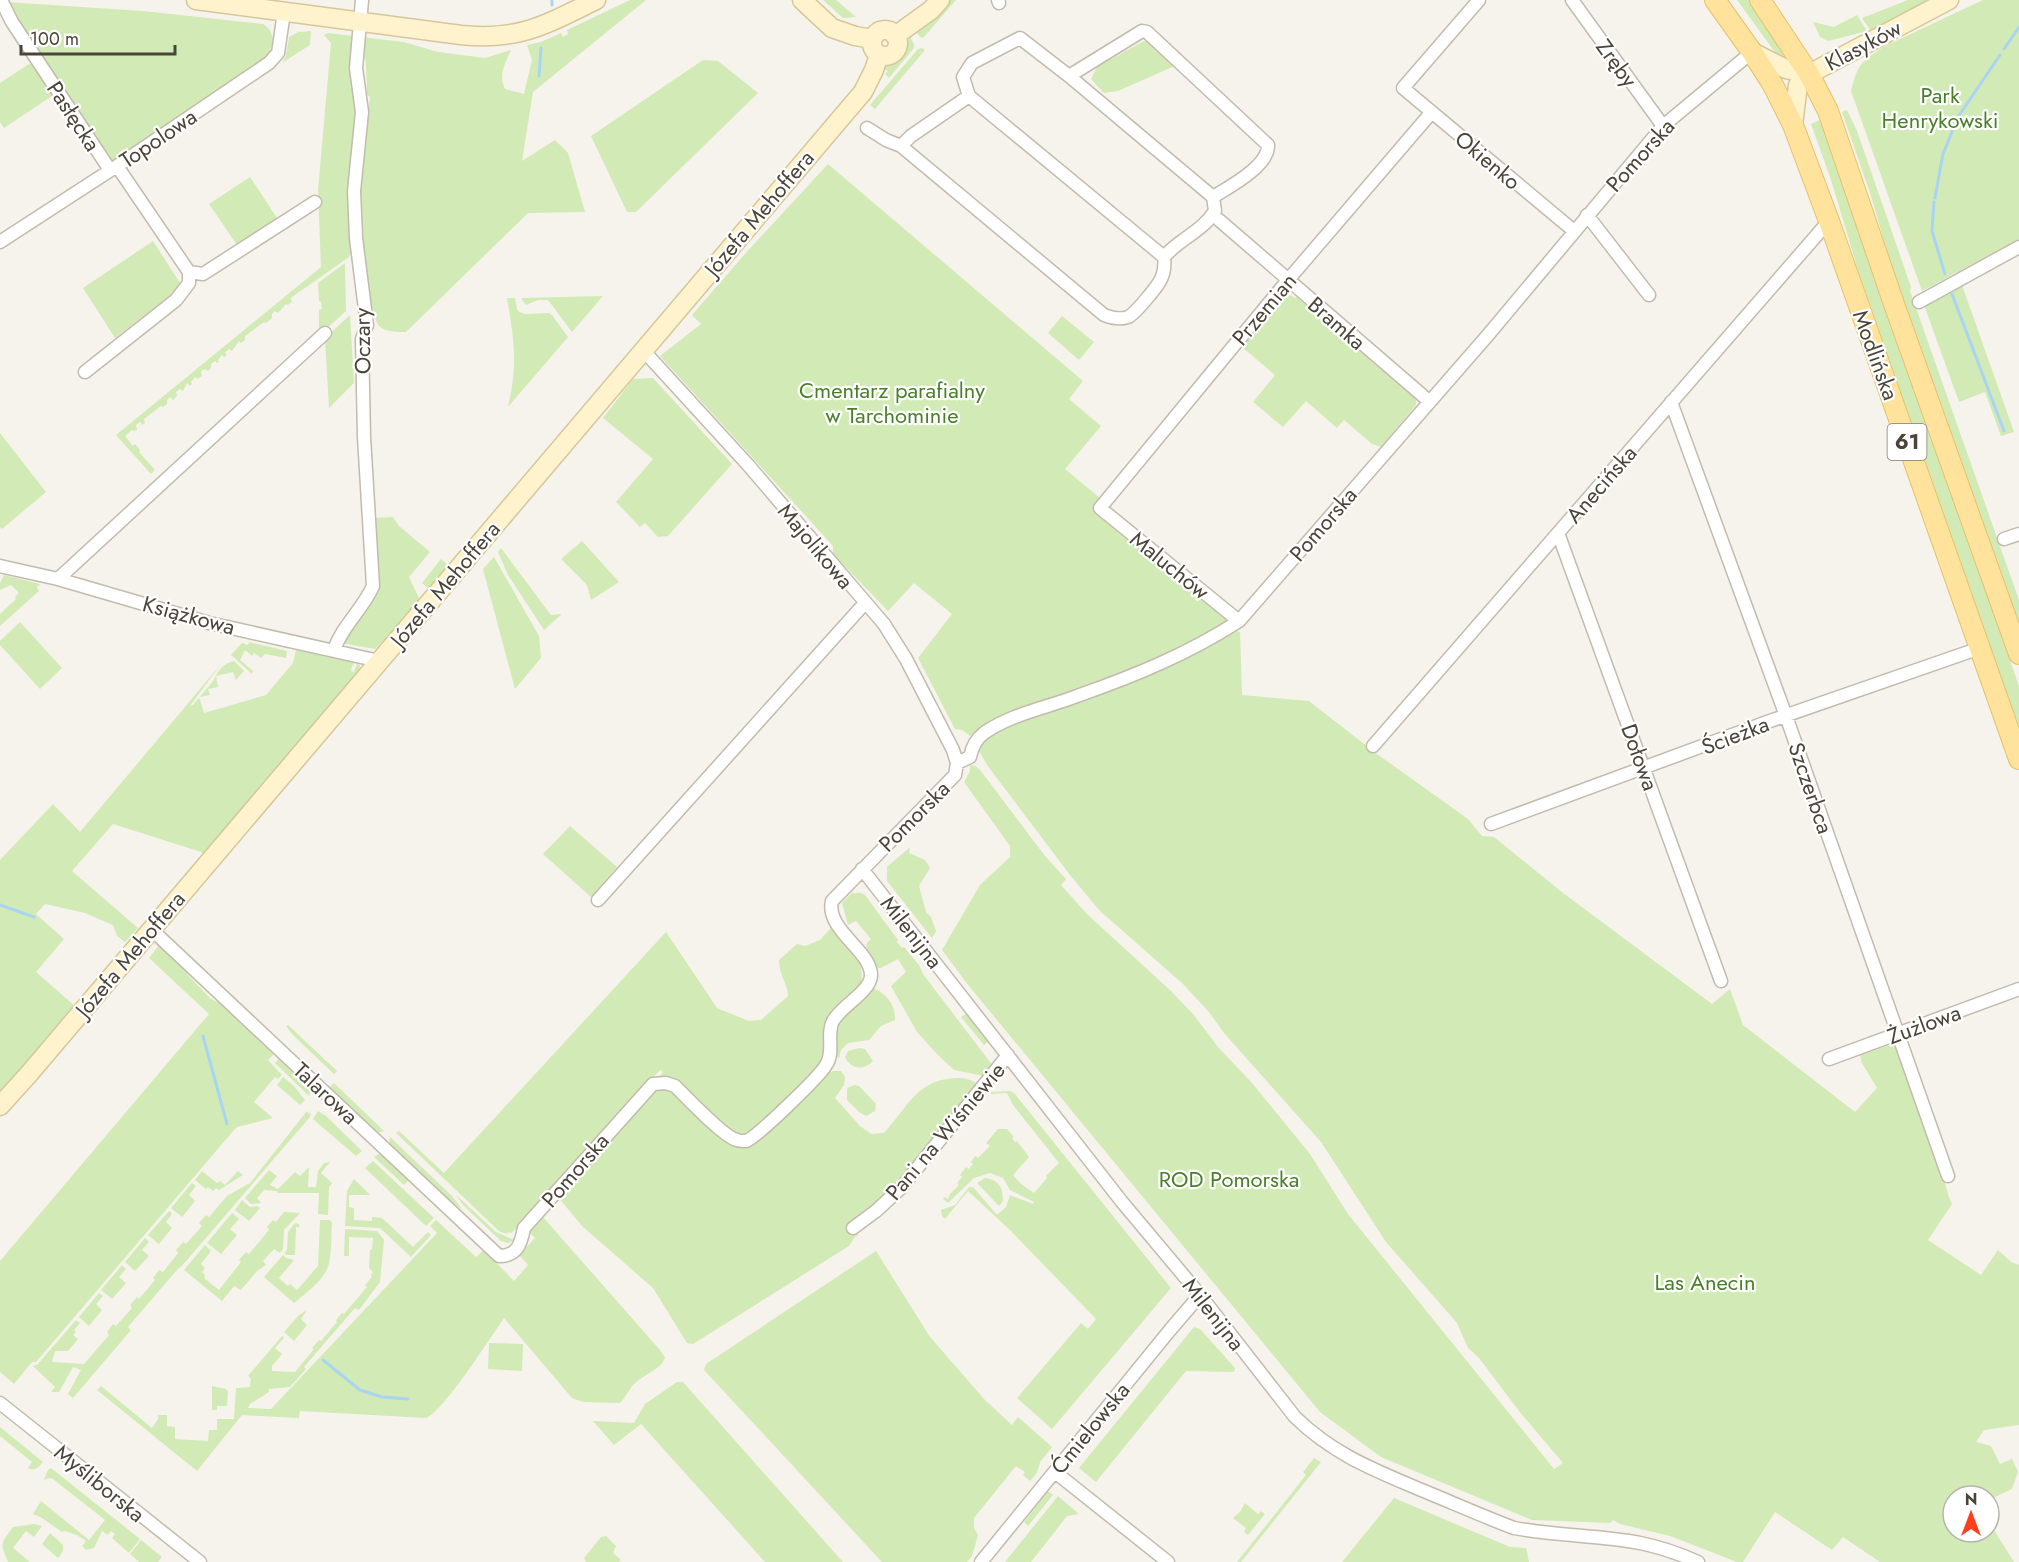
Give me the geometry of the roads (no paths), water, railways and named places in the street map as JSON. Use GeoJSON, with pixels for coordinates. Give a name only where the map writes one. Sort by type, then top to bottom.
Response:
{"type":"FeatureCollection","features":[{"type":"Feature","properties":{"kind":"main road","name":"Modlińska"},"geometry":{"type":"LineString","coordinates":[[1715,0],[1773,85],[1793,125],[2019,759]]}},
{"type":"Feature","properties":{"kind":"main road","name":"Modlińska"},"geometry":{"type":"LineString","coordinates":[[1760,0],[1809,74],[1828,111],[2019,654]]}},
{"type":"Feature","properties":{"kind":"street","name":"Pasłęcka"},"geometry":{"type":"LineString","coordinates":[[2,0],[12,22],[189,277]]}},
{"type":"Feature","properties":{"kind":"street"},"geometry":{"type":"LineString","coordinates":[[196,0],[468,35],[504,36],[539,27],[596,0]]}},
{"type":"Feature","properties":{"kind":"street","name":"Oczary"},"geometry":{"type":"LineString","coordinates":[[334,650],[344,629],[368,597],[373,586],[364,426],[362,339],[367,325],[354,202],[362,112],[356,69],[362,0]]}},
{"type":"Feature","properties":{"kind":"street"},"geometry":{"type":"LineString","coordinates":[[802,0],[832,28],[876,47],[880,31],[891,32],[895,36],[909,28],[940,0]]}},
{"type":"Feature","properties":{"kind":"street","name":"Okienko"},"geometry":{"type":"LineString","coordinates":[[1479,0],[1402,88],[1574,231]]}},
{"type":"Feature","properties":{"kind":"street","name":"Zręby"},"geometry":{"type":"LineString","coordinates":[[1572,0],[1663,126]]}},
{"type":"Feature","properties":{"kind":"street","name":"Klasyków"},"geometry":{"type":"LineString","coordinates":[[1809,74],[1949,0]]}},
{"type":"Feature","properties":{"kind":"street","name":"Topolowa"},"geometry":{"type":"LineString","coordinates":[[0,242],[114,168],[272,60],[279,49],[284,12]]}},
{"type":"Feature","properties":{"kind":"street"},"geometry":{"type":"LineString","coordinates":[[1069,76],[1142,31],[1147,32],[1268,145],[1268,152],[1263,161],[1213,197]]}},
{"type":"Feature","properties":{"kind":"street"},"geometry":{"type":"LineString","coordinates":[[867,128],[901,146],[1104,315],[1119,319],[1130,316],[1161,280],[1165,266],[1164,257],[969,96],[963,76],[972,63],[1020,38],[1069,76],[1213,197],[1215,211],[1212,215],[1190,238],[1171,249],[1164,257]]}},
{"type":"Feature","properties":{"kind":"street","name":"Józefa Mehoffera"},"geometry":{"type":"LineString","coordinates":[[0,1106],[863,92],[874,70],[876,47]]}},
{"type":"Feature","properties":{"kind":"street"},"geometry":{"type":"LineString","coordinates":[[1752,52],[1786,69],[1809,74]]}},
{"type":"Feature","properties":{"kind":"street","name":"Pomorska"},"geometry":{"type":"LineString","coordinates":[[502,1256],[513,1251],[522,1242],[525,1228],[653,1084],[666,1083],[675,1086],[735,1140],[746,1141],[760,1133],[828,1064],[832,1022],[867,986],[872,974],[868,964],[835,921],[832,901],[955,775],[957,762],[970,757],[973,746],[983,734],[1013,718],[1140,673],[1177,657],[1239,621],[1488,335],[1663,126],[1752,52]]}},
{"type":"Feature","properties":{"kind":"street"},"geometry":{"type":"LineString","coordinates":[[1793,125],[1798,85],[1809,74]]}},
{"type":"Feature","properties":{"kind":"street"},"geometry":{"type":"LineString","coordinates":[[901,146],[911,136],[969,96]]}},
{"type":"Feature","properties":{"kind":"street","name":"Przemian"},"geometry":{"type":"LineString","coordinates":[[1100,508],[1288,280],[1431,113]]}},
{"type":"Feature","properties":{"kind":"street"},"geometry":{"type":"LineString","coordinates":[[85,372],[176,300],[189,277],[203,274],[315,202]]}},
{"type":"Feature","properties":{"kind":"street"},"geometry":{"type":"LineString","coordinates":[[1587,215],[1649,295]]}},
{"type":"Feature","properties":{"kind":"street","name":"Bramka"},"geometry":{"type":"LineString","coordinates":[[1219,220],[1429,401]]}},
{"type":"Feature","properties":{"kind":"street","name":"Anecińska"},"geometry":{"type":"LineString","coordinates":[[1373,746],[1829,221]]}},
{"type":"Feature","properties":{"kind":"street"},"geometry":{"type":"LineString","coordinates":[[1919,302],[2019,247]]}},
{"type":"Feature","properties":{"kind":"street"},"geometry":{"type":"LineString","coordinates":[[58,579],[325,333]]}},
{"type":"Feature","properties":{"kind":"street","name":"Majolikowa"},"geometry":{"type":"LineString","coordinates":[[643,350],[749,466],[884,624],[906,659],[954,750],[957,762]]}},
{"type":"Feature","properties":{"kind":"street","name":"Szczerbca"},"geometry":{"type":"LineString","coordinates":[[1671,402],[1786,716],[1948,1176]]}},
{"type":"Feature","properties":{"kind":"street","name":"Maluchów"},"geometry":{"type":"LineString","coordinates":[[1100,508],[1239,621]]}},
{"type":"Feature","properties":{"kind":"street","name":"Dołowa"},"geometry":{"type":"LineString","coordinates":[[1558,533],[1720,981]]}},
{"type":"Feature","properties":{"kind":"street"},"geometry":{"type":"LineString","coordinates":[[2004,539],[2019,534]]}},
{"type":"Feature","properties":{"kind":"street","name":"Książkowa"},"geometry":{"type":"LineString","coordinates":[[0,566],[58,579],[209,623],[379,661]]}},
{"type":"Feature","properties":{"kind":"street"},"geometry":{"type":"LineString","coordinates":[[598,900],[865,603]]}},
{"type":"Feature","properties":{"kind":"street","name":"Ścieżka"},"geometry":{"type":"LineString","coordinates":[[1491,824],[1980,648]]}},
{"type":"Feature","properties":{"kind":"street","name":"Milenijna"},"geometry":{"type":"LineString","coordinates":[[862,869],[1122,1202],[1200,1295],[1295,1418],[1310,1432],[1340,1454],[1367,1467],[1514,1528],[1537,1533],[1604,1538],[1657,1546],[1698,1562]]}},
{"type":"Feature","properties":{"kind":"street","name":"Talarowa"},"geometry":{"type":"LineString","coordinates":[[151,929],[492,1251],[502,1256]]}},
{"type":"Feature","properties":{"kind":"street","name":"Żużlowa"},"geometry":{"type":"LineString","coordinates":[[1829,1059],[2019,988]]}},
{"type":"Feature","properties":{"kind":"street","name":"Pani na Wiśniewie"},"geometry":{"type":"LineString","coordinates":[[853,1228],[902,1187],[1008,1055]]}},
{"type":"Feature","properties":{"kind":"street","name":"Ćmielowska"},"geometry":{"type":"LineString","coordinates":[[981,1562],[1200,1295]]}},
{"type":"Feature","properties":{"kind":"street","name":"Myśliborska"},"geometry":{"type":"LineString","coordinates":[[0,1403],[200,1562]]}},
{"type":"Feature","properties":{"kind":"street"},"geometry":{"type":"LineString","coordinates":[[1055,1472],[1168,1562]]}},
{"type":"Feature","properties":{"kind":"waterway"},"geometry":{"type":"LineString","coordinates":[[552,0],[552,5]]}},
{"type":"Feature","properties":{"kind":"waterway"},"geometry":{"type":"LineString","coordinates":[[2004,49],[2019,27]]}},
{"type":"Feature","properties":{"kind":"waterway"},"geometry":{"type":"LineString","coordinates":[[539,76],[541,48]]}},
{"type":"Feature","properties":{"kind":"waterway"},"geometry":{"type":"LineString","coordinates":[[1935,198],[1943,154],[1958,117],[2000,55]]}},
{"type":"Feature","properties":{"kind":"waterway"},"geometry":{"type":"LineString","coordinates":[[1934,202],[1932,231],[1945,274]]}},
{"type":"Feature","properties":{"kind":"waterway"},"geometry":{"type":"LineString","coordinates":[[1952,294],[2004,431]]}},
{"type":"Feature","properties":{"kind":"waterway"},"geometry":{"type":"LineString","coordinates":[[0,905],[34,917]]}},
{"type":"Feature","properties":{"kind":"waterway"},"geometry":{"type":"LineString","coordinates":[[203,1036],[227,1124]]}},
{"type":"Feature","properties":{"kind":"waterway"},"geometry":{"type":"LineString","coordinates":[[323,1360],[360,1390],[382,1397],[408,1399]]}},
{"type":"Feature","properties":{"kind":"park label","name":"Park Henrykowski"},"geometry":{"type":"Point","coordinates":[1940,108]}},
{"type":"Feature","properties":{"kind":"park label","name":"Cmentarz parafialny w Tarchominie"},"geometry":{"type":"Point","coordinates":[892,402]}},
{"type":"Feature","properties":{"kind":"park label","name":"ROD Pomorska"},"geometry":{"type":"Point","coordinates":[1229,1179]}},
{"type":"Feature","properties":{"kind":"park label","name":"Las Anecin"},"geometry":{"type":"Point","coordinates":[1705,1282]}}]}
